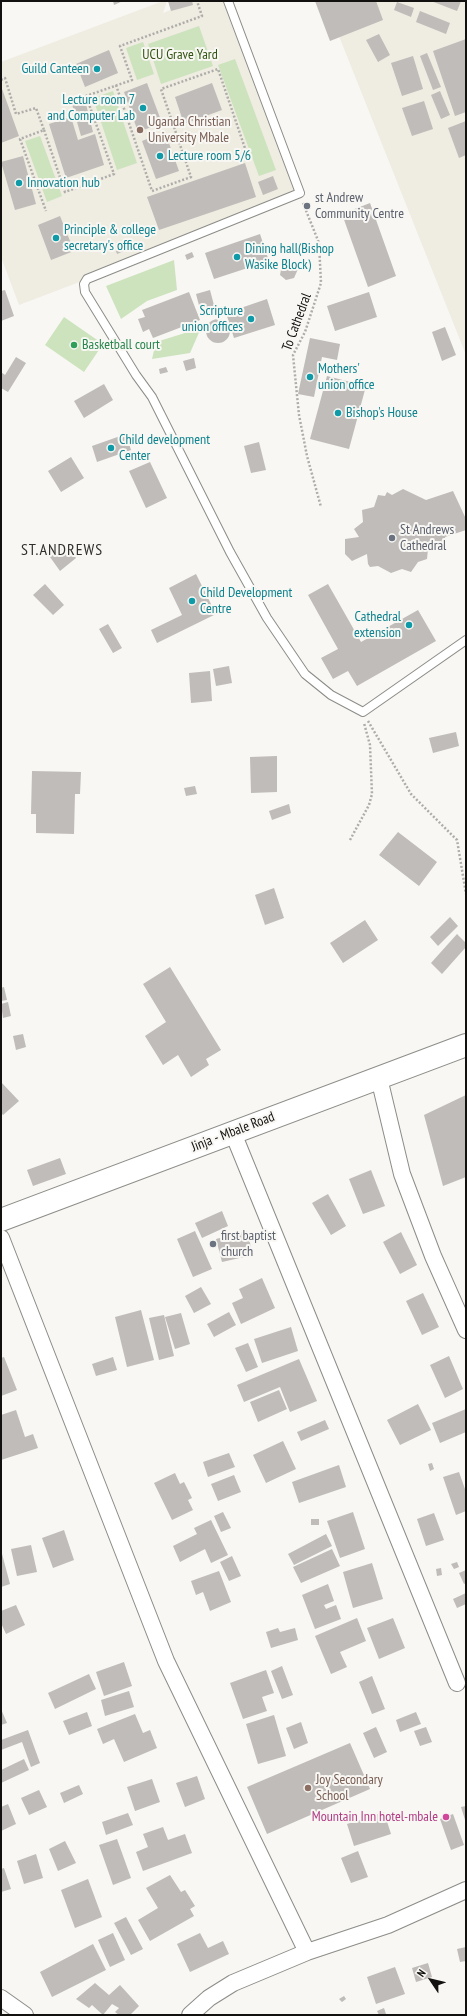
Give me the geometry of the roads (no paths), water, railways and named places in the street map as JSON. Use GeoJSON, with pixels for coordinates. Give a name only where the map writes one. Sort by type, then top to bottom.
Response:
{"type":"FeatureCollection","features":[{"type":"Feature","properties":{"kind":"main road","name":"Jinja - Mbale Road"},"geometry":{"type":"LineString","coordinates":[[1,1220],[466,1045]]}},
{"type":"Feature","properties":{"kind":"street"},"geometry":{"type":"LineString","coordinates":[[379,1078],[402,1174],[433,1256],[466,1330]]}},
{"type":"Feature","properties":{"kind":"street"},"geometry":{"type":"LineString","coordinates":[[233,1132],[457,1683]]}},
{"type":"Feature","properties":{"kind":"street"},"geometry":{"type":"LineString","coordinates":[[1,1238],[166,1661],[307,1952]]}},
{"type":"Feature","properties":{"kind":"street"},"geometry":{"type":"LineString","coordinates":[[190,2015],[209,1998],[233,1983],[307,1952],[388,1925],[466,1890]]}},
{"type":"Feature","properties":{"kind":"street"},"geometry":{"type":"LineString","coordinates":[[1,1998],[25,2015]]}},
{"type":"Feature","properties":{"kind":"lane"},"geometry":{"type":"LineString","coordinates":[[228,1],[300,193],[87,279],[84,284],[85,292],[136,375],[152,398],[230,552],[267,618],[305,674],[331,694],[363,712],[466,640]]}},
{"type":"Feature","properties":{"kind":"place","name":"Guild Canteen"},"geometry":{"type":"Point","coordinates":[97,69]}},
{"type":"Feature","properties":{"kind":"place","name":"Lecture room 7 and Computer Lab"},"geometry":{"type":"Point","coordinates":[143,108]}},
{"type":"Feature","properties":{"kind":"place","name":"Uganda Christian University Mbale"},"geometry":{"type":"Point","coordinates":[140,130]}},
{"type":"Feature","properties":{"kind":"place","name":"Lecture room 5/6"},"geometry":{"type":"Point","coordinates":[160,156]}},
{"type":"Feature","properties":{"kind":"place","name":"Innovation hub"},"geometry":{"type":"Point","coordinates":[19,183]}},
{"type":"Feature","properties":{"kind":"place","name":"st Andrew Community Centre"},"geometry":{"type":"Point","coordinates":[307,206]}},
{"type":"Feature","properties":{"kind":"place","name":"Principle & college secretary's office"},"geometry":{"type":"Point","coordinates":[56,238]}},
{"type":"Feature","properties":{"kind":"place","name":"Dining hall(Bishop Wasike Block)"},"geometry":{"type":"Point","coordinates":[237,257]}},
{"type":"Feature","properties":{"kind":"place","name":"Scripture union offices"},"geometry":{"type":"Point","coordinates":[251,319]}},
{"type":"Feature","properties":{"kind":"place","name":"Basketball court"},"geometry":{"type":"Point","coordinates":[74,345]}},
{"type":"Feature","properties":{"kind":"place","name":"Mothers' union office"},"geometry":{"type":"Point","coordinates":[310,377]}},
{"type":"Feature","properties":{"kind":"place","name":"Bishop's House"},"geometry":{"type":"Point","coordinates":[338,413]}},
{"type":"Feature","properties":{"kind":"place","name":"Child development Center"},"geometry":{"type":"Point","coordinates":[111,448]}},
{"type":"Feature","properties":{"kind":"place","name":"St Andrews Cathedral"},"geometry":{"type":"Point","coordinates":[392,538]}},
{"type":"Feature","properties":{"kind":"place","name":"Child Development Centre"},"geometry":{"type":"Point","coordinates":[192,601]}},
{"type":"Feature","properties":{"kind":"place","name":"Cathedral extension"},"geometry":{"type":"Point","coordinates":[409,625]}},
{"type":"Feature","properties":{"kind":"place","name":"first baptist church"},"geometry":{"type":"Point","coordinates":[213,1244]}},
{"type":"Feature","properties":{"kind":"place","name":"Joy Secondary School"},"geometry":{"type":"Point","coordinates":[308,1788]}},
{"type":"Feature","properties":{"kind":"place","name":"Mountain Inn hotel-mbale"},"geometry":{"type":"Point","coordinates":[446,1817]}},
{"type":"Feature","properties":{"kind":"district","name":"ST.ANDREWS"},"geometry":{"type":"Point","coordinates":[62,550]}},
{"type":"Feature","properties":{"kind":"park label","name":"UCU Grave Yard"},"geometry":{"type":"Point","coordinates":[180,55]}}]}
